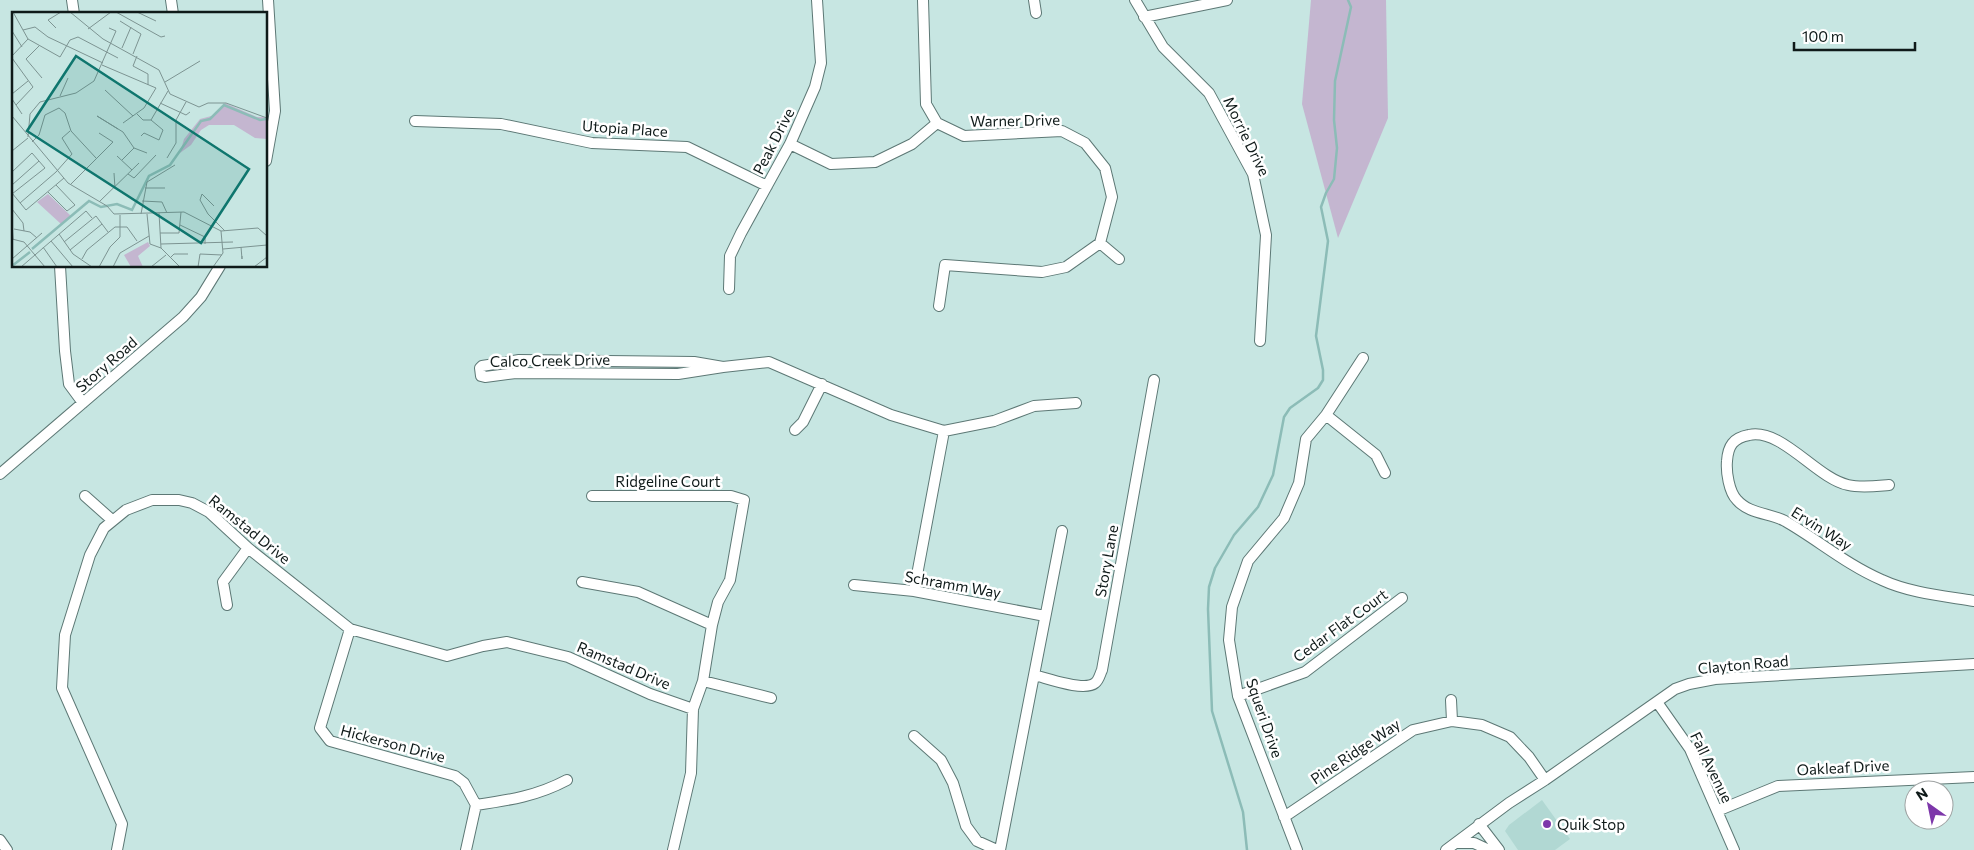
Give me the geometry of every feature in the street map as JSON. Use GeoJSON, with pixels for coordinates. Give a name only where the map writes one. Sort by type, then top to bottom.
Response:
{"type":"FeatureCollection","features":[{"type":"Feature","properties":{"kind":"street"},"geometry":{"type":"LineString","coordinates":[[268,0],[275,111],[268,149]]}},
{"type":"Feature","properties":{"kind":"street","name":"Peak Drive"},"geometry":{"type":"LineString","coordinates":[[729,289],[730,256],[790,144],[815,87],[821,63],[817,0]]}},
{"type":"Feature","properties":{"kind":"street"},"geometry":{"type":"LineString","coordinates":[[790,144],[831,164],[875,162],[912,144],[937,123],[926,104],[923,0]]}},
{"type":"Feature","properties":{"kind":"street"},"geometry":{"type":"LineString","coordinates":[[1034,0],[1036,13]]}},
{"type":"Feature","properties":{"kind":"street","name":"Morrie Drive"},"geometry":{"type":"LineString","coordinates":[[1135,0],[1162,47],[1209,93],[1253,174],[1266,235],[1260,340]]}},
{"type":"Feature","properties":{"kind":"street"},"geometry":{"type":"LineString","coordinates":[[1144,17],[1226,0]]}},
{"type":"Feature","properties":{"kind":"street","name":"Utopia Place"},"geometry":{"type":"LineString","coordinates":[[415,121],[501,124],[592,143],[687,147],[767,186]]}},
{"type":"Feature","properties":{"kind":"street","name":"Warner Drive"},"geometry":{"type":"LineString","coordinates":[[937,123],[964,136],[1062,131],[1086,143],[1106,168],[1112,197],[1100,243]]}},
{"type":"Feature","properties":{"kind":"street"},"geometry":{"type":"LineString","coordinates":[[939,306],[944,265],[1042,272],[1066,267],[1100,243],[1118,259]]}},
{"type":"Feature","properties":{"kind":"street"},"geometry":{"type":"LineString","coordinates":[[60,268],[69,384],[83,403]]}},
{"type":"Feature","properties":{"kind":"street","name":"Story Road"},"geometry":{"type":"LineString","coordinates":[[0,474],[183,317],[201,296],[219,268]]}},
{"type":"Feature","properties":{"kind":"street","name":"Squeri Drive"},"geometry":{"type":"LineString","coordinates":[[1297,850],[1238,696],[1229,640],[1232,607],[1248,561],[1284,518],[1299,483],[1306,439],[1326,415],[1363,358]]}},
{"type":"Feature","properties":{"kind":"street","name":"Calco Creek Drive"},"geometry":{"type":"LineString","coordinates":[[723,367],[694,362],[519,360],[482,366],[479,372],[481,376],[485,377],[516,373],[678,374],[769,362],[891,416],[944,431],[994,420],[1034,406],[1076,403]]}},
{"type":"Feature","properties":{"kind":"street","name":"Story Lane"},"geometry":{"type":"LineString","coordinates":[[1034,675],[1080,687],[1091,686],[1099,679],[1154,380]]}},
{"type":"Feature","properties":{"kind":"street"},"geometry":{"type":"LineString","coordinates":[[795,430],[803,422],[822,384]]}},
{"type":"Feature","properties":{"kind":"street"},"geometry":{"type":"LineString","coordinates":[[1326,415],[1376,454],[1384,473]]}},
{"type":"Feature","properties":{"kind":"street"},"geometry":{"type":"LineString","coordinates":[[914,591],[944,431]]}},
{"type":"Feature","properties":{"kind":"street","name":"Ervin Way"},"geometry":{"type":"LineString","coordinates":[[1889,485],[1847,485],[1832,478],[1774,439],[1751,434],[1738,438],[1732,443],[1728,451],[1726,467],[1732,491],[1735,499],[1742,505],[1783,520],[1883,581],[1928,594],[1974,601]]}},
{"type":"Feature","properties":{"kind":"street"},"geometry":{"type":"LineString","coordinates":[[85,496],[112,520]]}},
{"type":"Feature","properties":{"kind":"street","name":"Ridgeline Court"},"geometry":{"type":"LineString","coordinates":[[592,496],[731,496],[744,500],[730,580],[718,602],[712,625]]}},
{"type":"Feature","properties":{"kind":"street","name":"Ramstad Drive"},"geometry":{"type":"LineString","coordinates":[[117,850],[122,824],[62,688],[65,635],[94,544],[112,520],[126,510],[152,500],[179,500],[192,503],[209,512],[248,548],[350,629],[447,656],[483,646],[507,642],[568,656],[650,694],[693,709]]}},
{"type":"Feature","properties":{"kind":"street"},"geometry":{"type":"LineString","coordinates":[[914,736],[941,760],[953,783],[966,826],[976,841],[999,850],[1062,532]]}},
{"type":"Feature","properties":{"kind":"street"},"geometry":{"type":"LineString","coordinates":[[227,605],[223,582],[248,548]]}},
{"type":"Feature","properties":{"kind":"street"},"geometry":{"type":"LineString","coordinates":[[582,582],[638,592],[712,625],[703,681],[693,709],[691,773],[674,850]]}},
{"type":"Feature","properties":{"kind":"street","name":"Schramm Way"},"geometry":{"type":"LineString","coordinates":[[854,585],[914,591],[1046,616]]}},
{"type":"Feature","properties":{"kind":"street","name":"Cedar Flat Court"},"geometry":{"type":"LineString","coordinates":[[1238,696],[1305,672],[1402,598]]}},
{"type":"Feature","properties":{"kind":"street","name":"Hickerson Drive"},"geometry":{"type":"LineString","coordinates":[[350,629],[320,728],[330,741],[455,776],[464,783],[476,805]]}},
{"type":"Feature","properties":{"kind":"street","name":"Clayton Road"},"geometry":{"type":"LineString","coordinates":[[1446,850],[1480,824],[1675,689],[1689,684],[1714,679],[1974,664]]}},
{"type":"Feature","properties":{"kind":"street"},"geometry":{"type":"LineString","coordinates":[[703,681],[771,698]]}},
{"type":"Feature","properties":{"kind":"street"},"geometry":{"type":"LineString","coordinates":[[1451,700],[1452,721]]}},
{"type":"Feature","properties":{"kind":"street","name":"Fall Avenue"},"geometry":{"type":"LineString","coordinates":[[1657,702],[1690,748],[1734,850]]}},
{"type":"Feature","properties":{"kind":"street","name":"Pine Ridge Way"},"geometry":{"type":"LineString","coordinates":[[1284,817],[1412,730],[1452,721],[1482,725],[1510,737],[1529,757],[1545,780]]}},
{"type":"Feature","properties":{"kind":"street","name":"Oakleaf Drive"},"geometry":{"type":"LineString","coordinates":[[1718,811],[1778,786],[1974,776]]}},
{"type":"Feature","properties":{"kind":"street"},"geometry":{"type":"LineString","coordinates":[[466,850],[476,805],[520,798],[546,791],[567,780]]}},
{"type":"Feature","properties":{"kind":"street"},"geometry":{"type":"LineString","coordinates":[[1480,824],[1499,850]]}},
{"type":"Feature","properties":{"kind":"street"},"geometry":{"type":"LineString","coordinates":[[0,840],[6,850]]}},
{"type":"Feature","properties":{"kind":"street"},"geometry":{"type":"LineString","coordinates":[[1456,843],[1474,843],[1489,850]]}},
{"type":"Feature","properties":{"kind":"shaded area"},"geometry":{"type":"Polygon","coordinates":[[[1311,0],[1386,0],[1388,118],[1338,238],[1302,104],[1311,0]]]}},
{"type":"Feature","properties":{"kind":"shaded area"},"geometry":{"type":"Polygon","coordinates":[[[1542,800],[1570,839],[1555,850],[1518,850],[1505,831],[1509,825],[1542,800]]]}},
{"type":"Feature","properties":{"kind":"waterway"},"geometry":{"type":"LineString","coordinates":[[1247,850],[1243,812],[1212,711],[1208,609],[1209,587],[1215,568],[1234,535],[1258,507],[1273,475],[1284,417],[1290,408],[1318,388],[1323,380],[1323,370],[1316,336],[1328,241],[1321,207],[1334,179],[1337,148],[1334,120],[1335,81],[1351,7],[1348,0]]}},
{"type":"Feature","properties":{"kind":"place","name":"Quik Stop"},"geometry":{"type":"Point","coordinates":[1547,824]}}]}
